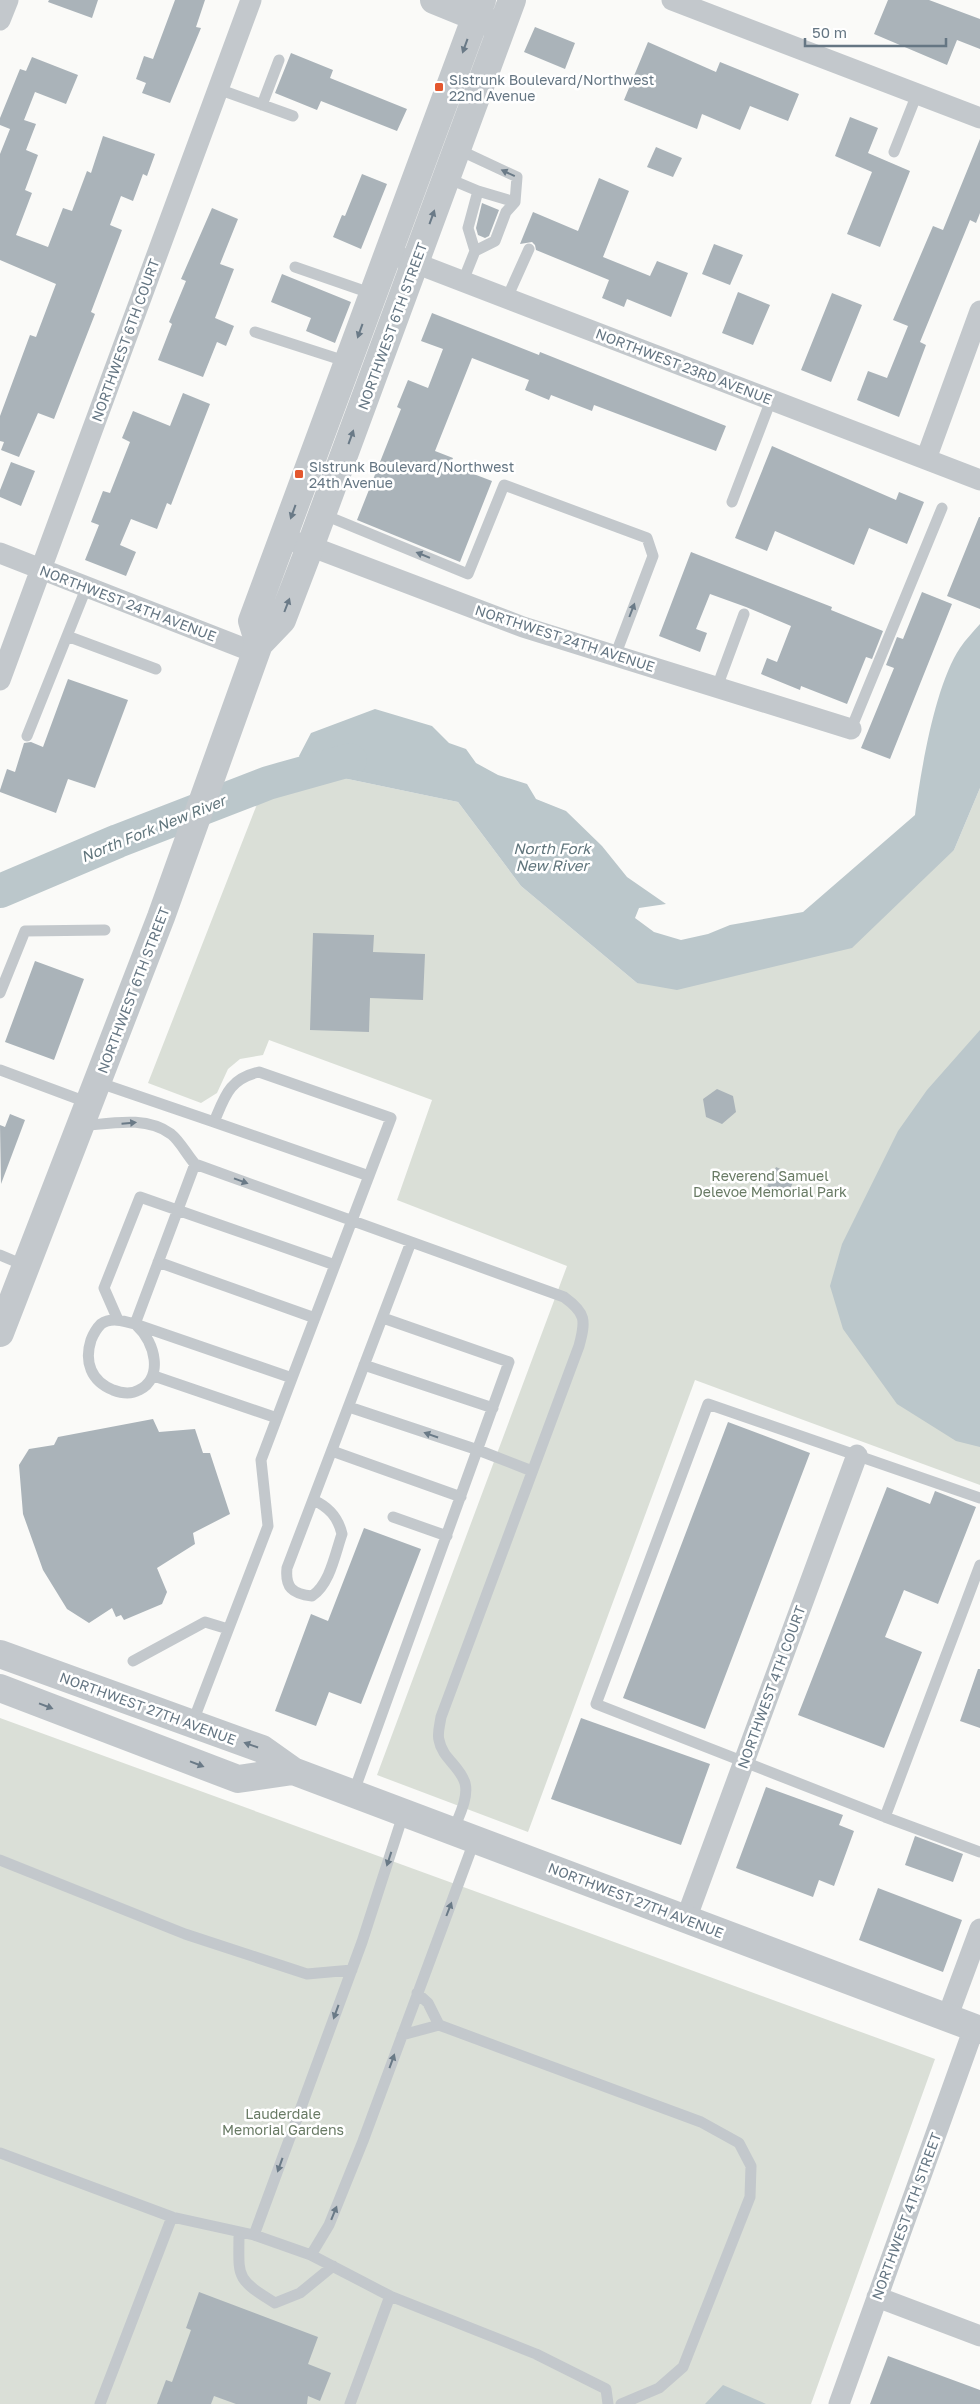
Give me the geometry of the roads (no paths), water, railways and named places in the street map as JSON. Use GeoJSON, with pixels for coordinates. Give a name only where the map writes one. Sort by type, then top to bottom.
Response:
{"type":"FeatureCollection","features":[{"type":"Feature","properties":{"kind":"street"},"geometry":{"type":"LineString","coordinates":[[0,20],[8,0]]}},
{"type":"Feature","properties":{"kind":"street","name":"NORTHWEST 6TH COURT"},"geometry":{"type":"LineString","coordinates":[[0,680],[251,0]]}},
{"type":"Feature","properties":{"kind":"street"},"geometry":{"type":"LineString","coordinates":[[434,0],[479,9],[502,28]]}},
{"type":"Feature","properties":{"kind":"street","name":"NORTHWEST 6TH STREET"},"geometry":{"type":"LineString","coordinates":[[0,1333],[161,917],[257,648],[282,620],[512,0]]}},
{"type":"Feature","properties":{"kind":"street"},"geometry":{"type":"LineString","coordinates":[[672,0],[980,118]]}},
{"type":"Feature","properties":{"kind":"street","name":"NORTHWEST 6TH STREET"},"geometry":{"type":"LineString","coordinates":[[257,648],[252,621],[479,9]]}},
{"type":"Feature","properties":{"kind":"street","name":"NORTHWEST 23RD AVENUE"},"geometry":{"type":"LineString","coordinates":[[389,253],[980,480]]}},
{"type":"Feature","properties":{"kind":"street"},"geometry":{"type":"LineString","coordinates":[[926,459],[980,311]]}},
{"type":"Feature","properties":{"kind":"street","name":"NORTHWEST 24TH AVENUE"},"geometry":{"type":"LineString","coordinates":[[283,538],[523,627],[851,729]]}},
{"type":"Feature","properties":{"kind":"street","name":"NORTHWEST 24TH AVENUE"},"geometry":{"type":"LineString","coordinates":[[0,553],[257,648]]}},
{"type":"Feature","properties":{"kind":"street","name":"NORTHWEST 4TH COURT"},"geometry":{"type":"LineString","coordinates":[[686,1920],[857,1456]]}},
{"type":"Feature","properties":{"kind":"street","name":"NORTHWEST 27TH AVENUE"},"geometry":{"type":"LineString","coordinates":[[0,1654],[262,1749],[293,1771],[977,2029]]}},
{"type":"Feature","properties":{"kind":"street","name":"NORTHWEST 27TH AVENUE"},"geometry":{"type":"LineString","coordinates":[[0,1688],[238,1779],[293,1771]]}},
{"type":"Feature","properties":{"kind":"street"},"geometry":{"type":"LineString","coordinates":[[947,2018],[980,1929]]}},
{"type":"Feature","properties":{"kind":"street","name":"NORTHWEST 4TH STREET"},"geometry":{"type":"LineString","coordinates":[[838,2404],[977,2029]]}},
{"type":"Feature","properties":{"kind":"street"},"geometry":{"type":"LineString","coordinates":[[878,2297],[980,2336]]}},
{"type":"Feature","properties":{"kind":"lane"},"geometry":{"type":"LineString","coordinates":[[262,105],[279,60]]}},
{"type":"Feature","properties":{"kind":"lane"},"geometry":{"type":"LineString","coordinates":[[218,89],[293,116]]}},
{"type":"Feature","properties":{"kind":"lane"},"geometry":{"type":"LineString","coordinates":[[894,152],[917,94]]}},
{"type":"Feature","properties":{"kind":"lane"},"geometry":{"type":"LineString","coordinates":[[457,149],[517,177],[515,202],[506,212],[495,241],[475,251]]}},
{"type":"Feature","properties":{"kind":"lane"},"geometry":{"type":"LineString","coordinates":[[446,178],[478,191],[515,202]]}},
{"type":"Feature","properties":{"kind":"lane"},"geometry":{"type":"LineString","coordinates":[[463,281],[475,251],[468,228],[478,191]]}},
{"type":"Feature","properties":{"kind":"lane"},"geometry":{"type":"LineString","coordinates":[[507,298],[528,249]]}},
{"type":"Feature","properties":{"kind":"lane"},"geometry":{"type":"LineString","coordinates":[[295,267],[374,294]]}},
{"type":"Feature","properties":{"kind":"lane"},"geometry":{"type":"LineString","coordinates":[[255,332],[348,362]]}},
{"type":"Feature","properties":{"kind":"lane"},"geometry":{"type":"LineString","coordinates":[[732,502],[771,400]]}},
{"type":"Feature","properties":{"kind":"lane"},"geometry":{"type":"LineString","coordinates":[[322,514],[468,574],[504,485],[647,538],[653,556],[615,656]]}},
{"type":"Feature","properties":{"kind":"lane"},"geometry":{"type":"LineString","coordinates":[[851,729],[942,508]]}},
{"type":"Feature","properties":{"kind":"lane"},"geometry":{"type":"LineString","coordinates":[[27,736],[87,586]]}},
{"type":"Feature","properties":{"kind":"lane"},"geometry":{"type":"LineString","coordinates":[[717,687],[744,614]]}},
{"type":"Feature","properties":{"kind":"lane"},"geometry":{"type":"LineString","coordinates":[[67,636],[156,669]]}},
{"type":"Feature","properties":{"kind":"lane"},"geometry":{"type":"LineString","coordinates":[[0,994],[25,931],[105,930]]}},
{"type":"Feature","properties":{"kind":"lane"},"geometry":{"type":"LineString","coordinates":[[0,1070],[89,1104],[160,1127],[172,1135],[195,1164],[564,1297],[579,1308],[585,1325],[441,1717],[438,1740],[446,1756],[457,1767],[466,1784],[464,1835],[417,1993],[402,2035],[329,2225],[311,2256]]}},
{"type":"Feature","properties":{"kind":"lane"},"geometry":{"type":"LineString","coordinates":[[192,1725],[268,1526],[261,1460],[391,1118],[259,1072],[244,1076],[228,1091],[214,1122]]}},
{"type":"Feature","properties":{"kind":"lane"},"geometry":{"type":"LineString","coordinates":[[89,1104],[214,1122],[369,1176]]}},
{"type":"Feature","properties":{"kind":"lane"},"geometry":{"type":"LineString","coordinates":[[135,1324],[195,1164]]}},
{"type":"Feature","properties":{"kind":"lane"},"geometry":{"type":"LineString","coordinates":[[118,1320],[104,1288],[140,1197],[334,1265]]}},
{"type":"Feature","properties":{"kind":"lane"},"geometry":{"type":"LineString","coordinates":[[313,1500],[324,1505],[333,1514],[342,1534],[324,1582],[319,1591],[312,1596],[292,1590],[286,1581],[287,1568],[411,1242]]}},
{"type":"Feature","properties":{"kind":"lane"},"geometry":{"type":"LineString","coordinates":[[0,1255],[26,1266]]}},
{"type":"Feature","properties":{"kind":"lane"},"geometry":{"type":"LineString","coordinates":[[158,1262],[314,1318]]}},
{"type":"Feature","properties":{"kind":"lane"},"geometry":{"type":"LineString","coordinates":[[353,1794],[510,1362],[383,1318]]}},
{"type":"Feature","properties":{"kind":"lane"},"geometry":{"type":"LineString","coordinates":[[135,1324],[143,1331],[152,1347],[154,1376],[148,1386],[135,1392],[122,1393],[104,1387],[94,1378],[88,1366],[88,1350],[93,1335],[102,1324],[118,1320],[135,1324],[292,1378]]}},
{"type":"Feature","properties":{"kind":"lane"},"geometry":{"type":"LineString","coordinates":[[364,1365],[493,1408]]}},
{"type":"Feature","properties":{"kind":"lane"},"geometry":{"type":"LineString","coordinates":[[154,1376],[277,1418]]}},
{"type":"Feature","properties":{"kind":"lane"},"geometry":{"type":"LineString","coordinates":[[980,1498],[708,1404],[596,1704],[885,1817],[980,1852]]}},
{"type":"Feature","properties":{"kind":"lane"},"geometry":{"type":"LineString","coordinates":[[349,1407],[478,1450],[532,1471]]}},
{"type":"Feature","properties":{"kind":"lane"},"geometry":{"type":"LineString","coordinates":[[332,1451],[461,1497]]}},
{"type":"Feature","properties":{"kind":"lane"},"geometry":{"type":"LineString","coordinates":[[393,1517],[446,1536]]}},
{"type":"Feature","properties":{"kind":"lane"},"geometry":{"type":"LineString","coordinates":[[885,1817],[980,1565]]}},
{"type":"Feature","properties":{"kind":"lane"},"geometry":{"type":"LineString","coordinates":[[133,1661],[205,1622],[228,1629]]}},
{"type":"Feature","properties":{"kind":"lane"},"geometry":{"type":"LineString","coordinates":[[254,2235],[352,1970],[404,1812]]}},
{"type":"Feature","properties":{"kind":"lane"},"geometry":{"type":"LineString","coordinates":[[0,1860],[185,1934],[307,1974],[352,1970]]}},
{"type":"Feature","properties":{"kind":"lane"},"geometry":{"type":"LineString","coordinates":[[417,1993],[428,2002],[439,2025]]}},
{"type":"Feature","properties":{"kind":"lane"},"geometry":{"type":"LineString","coordinates":[[402,2035],[439,2025],[701,2122],[739,2143],[751,2166],[750,2197],[683,2367],[659,2388],[621,2404]]}},
{"type":"Feature","properties":{"kind":"lane"},"geometry":{"type":"LineString","coordinates":[[0,2153],[172,2217],[254,2235],[311,2256],[390,2296],[536,2354],[606,2389],[608,2404]]}},
{"type":"Feature","properties":{"kind":"lane"},"geometry":{"type":"LineString","coordinates":[[100,2404],[172,2217]]}},
{"type":"Feature","properties":{"kind":"lane"},"geometry":{"type":"LineString","coordinates":[[239,2232],[239,2271],[249,2287],[274,2303],[300,2293],[332,2266]]}},
{"type":"Feature","properties":{"kind":"lane"},"geometry":{"type":"LineString","coordinates":[[350,2404],[390,2296]]}},
{"type":"Feature","properties":{"kind":"water","name":"North Fork New River"},"geometry":{"type":"Polygon","coordinates":[[[980,624],[980,788],[954,850],[852,948],[677,990],[637,983],[521,886],[458,802],[343,778],[312,784],[299,756],[311,733],[375,709],[432,726],[449,743],[466,749],[476,763],[498,775],[527,784],[536,799],[566,811],[602,846],[627,877],[666,904],[639,908],[635,918],[654,932],[681,940],[708,934],[730,925],[803,912],[915,815],[930,728],[943,683],[960,648],[980,624]]]}},
{"type":"Feature","properties":{"kind":"water"},"geometry":{"type":"Polygon","coordinates":[[[980,1030],[980,1447],[956,1441],[897,1404],[843,1329],[830,1286],[842,1244],[898,1131],[927,1090],[980,1030]]]}},
{"type":"Feature","properties":{"kind":"water"},"geometry":{"type":"Polygon","coordinates":[[[723,2385],[766,2404],[705,2404],[723,2385]]]}},
{"type":"Feature","properties":{"kind":"waterway","name":"North Fork New River"},"geometry":{"type":"LineString","coordinates":[[0,891],[118,841],[268,783],[350,760]]}},
{"type":"Feature","properties":{"kind":"place","name":"Sistrunk Boulevard/Northwest 22nd Avenue"},"geometry":{"type":"Point","coordinates":[439,87]}},
{"type":"Feature","properties":{"kind":"place","name":"Sistrunk Boulevard/Northwest 24th Avenue"},"geometry":{"type":"Point","coordinates":[299,474]}},
{"type":"Feature","properties":{"kind":"park label","name":"Reverend Samuel Delevoe Memorial Park"},"geometry":{"type":"Point","coordinates":[770,1184]}},
{"type":"Feature","properties":{"kind":"park label","name":"Lauderdale Memorial Gardens"},"geometry":{"type":"Point","coordinates":[283,2122]}}]}
